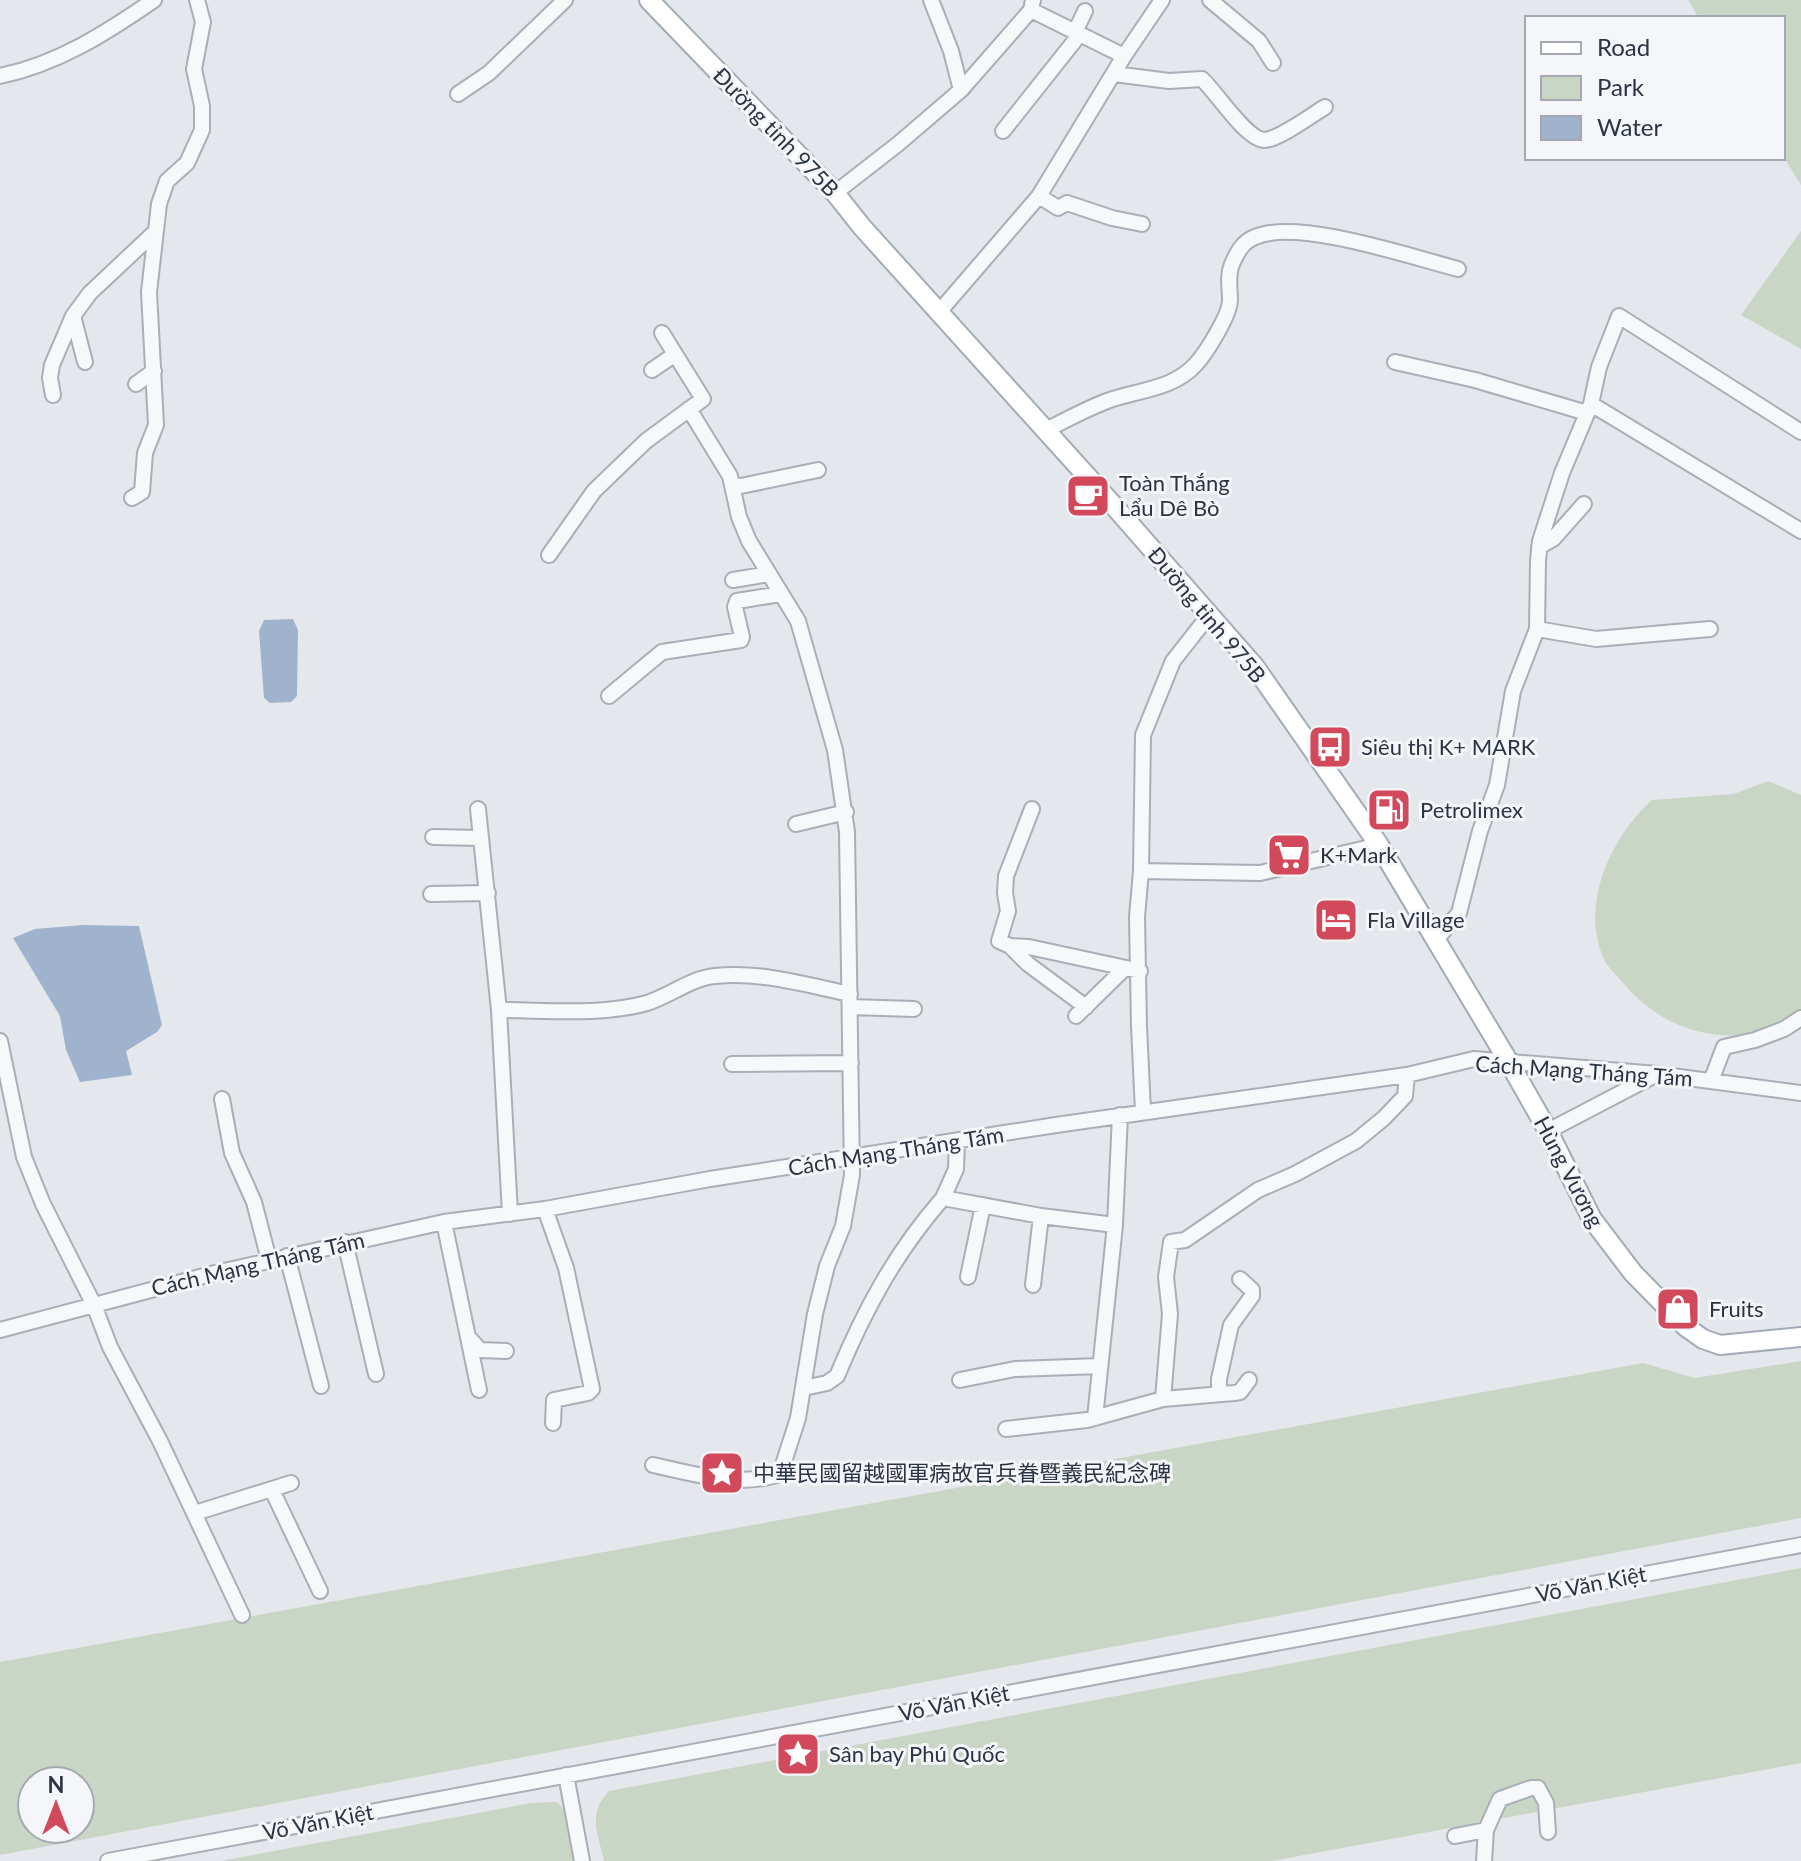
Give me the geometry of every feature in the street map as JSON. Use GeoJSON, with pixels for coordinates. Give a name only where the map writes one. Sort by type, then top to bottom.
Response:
{"type":"FeatureCollection","features":[{"type":"Feature","properties":{"kind":"main road","name":"Đường tỉnh 975B"},"geometry":{"type":"LineString","coordinates":[[649,0],[835,193],[1255,667],[1379,845],[1510,1064]]}},
{"type":"Feature","properties":{"kind":"main road","name":"Hùng Vương"},"geometry":{"type":"LineString","coordinates":[[1510,1064],[1592,1219],[1610,1246],[1686,1327],[1703,1339],[1720,1345],[1801,1337]]}},
{"type":"Feature","properties":{"kind":"street"},"geometry":{"type":"LineString","coordinates":[[0,76],[51,61],[97,37],[154,0]]}},
{"type":"Feature","properties":{"kind":"street"},"geometry":{"type":"LineString","coordinates":[[132,498],[142,492],[145,453],[156,425],[149,292],[163,191],[167,181],[187,163],[202,130],[202,106],[194,69],[203,22],[197,0]]}},
{"type":"Feature","properties":{"kind":"street"},"geometry":{"type":"LineString","coordinates":[[458,94],[489,73],[565,0]]}},
{"type":"Feature","properties":{"kind":"street"},"geometry":{"type":"LineString","coordinates":[[931,0],[951,51],[961,90]]}},
{"type":"Feature","properties":{"kind":"street"},"geometry":{"type":"LineString","coordinates":[[939,312],[1039,196],[1124,56],[1162,0]]}},
{"type":"Feature","properties":{"kind":"street"},"geometry":{"type":"LineString","coordinates":[[1210,0],[1259,41],[1273,63]]}},
{"type":"Feature","properties":{"kind":"street"},"geometry":{"type":"LineString","coordinates":[[835,193],[961,90],[1032,5],[1077,33],[1124,56]]}},
{"type":"Feature","properties":{"kind":"street"},"geometry":{"type":"LineString","coordinates":[[1003,131],[1077,33],[1085,11]]}},
{"type":"Feature","properties":{"kind":"street"},"geometry":{"type":"LineString","coordinates":[[1114,74],[1154,80],[1202,79],[1247,130],[1264,140],[1325,107]]}},
{"type":"Feature","properties":{"kind":"street"},"geometry":{"type":"LineString","coordinates":[[1039,196],[1058,208],[1067,203],[1142,224]]}},
{"type":"Feature","properties":{"kind":"street"},"geometry":{"type":"LineString","coordinates":[[53,395],[50,378],[52,365],[73,316],[90,293],[139,250],[158,228]]}},
{"type":"Feature","properties":{"kind":"street"},"geometry":{"type":"LineString","coordinates":[[1046,430],[1108,401],[1166,384],[1183,376],[1196,364],[1228,312],[1229,271],[1236,253],[1255,237],[1289,231],[1327,235],[1458,269]]}},
{"type":"Feature","properties":{"kind":"street"},"geometry":{"type":"LineString","coordinates":[[73,316],[85,362]]}},
{"type":"Feature","properties":{"kind":"street"},"geometry":{"type":"LineString","coordinates":[[1435,941],[1459,913],[1480,831],[1497,785],[1513,691],[1537,629],[1539,547],[1562,473],[1589,408],[1599,367],[1619,316],[1801,432]]}},
{"type":"Feature","properties":{"kind":"street"},"geometry":{"type":"LineString","coordinates":[[549,555],[594,491],[646,441],[703,399],[662,333]]}},
{"type":"Feature","properties":{"kind":"street"},"geometry":{"type":"LineString","coordinates":[[652,370],[674,355]]}},
{"type":"Feature","properties":{"kind":"street"},"geometry":{"type":"LineString","coordinates":[[1395,362],[1589,408],[1801,531]]}},
{"type":"Feature","properties":{"kind":"street"},"geometry":{"type":"LineString","coordinates":[[136,384],[154,371]]}},
{"type":"Feature","properties":{"kind":"street"},"geometry":{"type":"LineString","coordinates":[[653,1465],[696,1477],[725,1480],[780,1474],[798,1418],[815,1314],[825,1274],[843,1226],[853,1159],[846,812],[835,750],[803,635],[743,528],[733,485],[720,455],[689,409]]}},
{"type":"Feature","properties":{"kind":"street"},"geometry":{"type":"LineString","coordinates":[[733,485],[818,470]]}},
{"type":"Feature","properties":{"kind":"street"},"geometry":{"type":"LineString","coordinates":[[1539,547],[1553,539],[1584,504]]}},
{"type":"Feature","properties":{"kind":"street"},"geometry":{"type":"LineString","coordinates":[[733,580],[769,574]]}},
{"type":"Feature","properties":{"kind":"street"},"geometry":{"type":"LineString","coordinates":[[609,696],[662,652],[741,640],[735,607],[737,601],[781,594]]}},
{"type":"Feature","properties":{"kind":"street"},"geometry":{"type":"LineString","coordinates":[[1143,1112],[1139,1026],[1132,969],[1141,871],[1143,735],[1173,661],[1210,614]]}},
{"type":"Feature","properties":{"kind":"street"},"geometry":{"type":"LineString","coordinates":[[1537,629],[1596,639],[1710,629]]}},
{"type":"Feature","properties":{"kind":"street"},"geometry":{"type":"LineString","coordinates":[[478,809],[499,1010],[510,1214]]}},
{"type":"Feature","properties":{"kind":"street"},"geometry":{"type":"LineString","coordinates":[[1032,809],[1006,876],[1008,911],[999,941],[1010,946],[1081,1012],[1132,969]]}},
{"type":"Feature","properties":{"kind":"street"},"geometry":{"type":"LineString","coordinates":[[796,824],[846,812]]}},
{"type":"Feature","properties":{"kind":"street"},"geometry":{"type":"LineString","coordinates":[[433,837],[481,838]]}},
{"type":"Feature","properties":{"kind":"street"},"geometry":{"type":"LineString","coordinates":[[1141,871],[1260,873],[1379,845]]}},
{"type":"Feature","properties":{"kind":"street"},"geometry":{"type":"LineString","coordinates":[[431,894],[488,893]]}},
{"type":"Feature","properties":{"kind":"street"},"geometry":{"type":"LineString","coordinates":[[1010,946],[1029,947],[1132,969]]}},
{"type":"Feature","properties":{"kind":"street"},"geometry":{"type":"LineString","coordinates":[[499,1010],[601,1010],[624,1007],[656,1000],[713,976],[771,977],[850,1001],[914,1009]]}},
{"type":"Feature","properties":{"kind":"street"},"geometry":{"type":"LineString","coordinates":[[1711,1081],[1724,1047],[1755,1040],[1784,1029],[1801,1018]]}},
{"type":"Feature","properties":{"kind":"street"},"geometry":{"type":"LineString","coordinates":[[0,1041],[24,1157],[43,1204],[242,1615]]}},
{"type":"Feature","properties":{"kind":"street","name":"Cách Mạng Tháng Tám"},"geometry":{"type":"LineString","coordinates":[[0,1330],[269,1260],[444,1222],[545,1209],[710,1179],[1120,1115],[1407,1075],[1474,1059],[1657,1074],[1801,1093]]}},
{"type":"Feature","properties":{"kind":"street"},"geometry":{"type":"LineString","coordinates":[[732,1064],[851,1063]]}},
{"type":"Feature","properties":{"kind":"street"},"geometry":{"type":"LineString","coordinates":[[1548,1131],[1657,1074]]}},
{"type":"Feature","properties":{"kind":"street"},"geometry":{"type":"LineString","coordinates":[[1163,1399],[1170,1314],[1166,1277],[1171,1242],[1185,1240],[1258,1190],[1356,1141],[1405,1096],[1407,1075]]}},
{"type":"Feature","properties":{"kind":"street"},"geometry":{"type":"LineString","coordinates":[[222,1099],[232,1153],[254,1202],[269,1260]]}},
{"type":"Feature","properties":{"kind":"street"},"geometry":{"type":"LineString","coordinates":[[1095,1418],[1115,1225],[1120,1115]]}},
{"type":"Feature","properties":{"kind":"street"},"geometry":{"type":"LineString","coordinates":[[804,1388],[827,1383],[837,1376],[874,1293],[915,1230],[943,1198],[956,1169],[957,1141]]}},
{"type":"Feature","properties":{"kind":"street"},"geometry":{"type":"LineString","coordinates":[[943,1198],[1041,1216],[1115,1225]]}},
{"type":"Feature","properties":{"kind":"street"},"geometry":{"type":"LineString","coordinates":[[968,1277],[983,1205]]}},
{"type":"Feature","properties":{"kind":"street"},"geometry":{"type":"LineString","coordinates":[[545,1209],[568,1276],[592,1389],[588,1393],[554,1400],[553,1423]]}},
{"type":"Feature","properties":{"kind":"street"},"geometry":{"type":"LineString","coordinates":[[1033,1285],[1041,1216]]}},
{"type":"Feature","properties":{"kind":"street"},"geometry":{"type":"LineString","coordinates":[[444,1222],[479,1390]]}},
{"type":"Feature","properties":{"kind":"street"},"geometry":{"type":"LineString","coordinates":[[345,1242],[376,1374]]}},
{"type":"Feature","properties":{"kind":"street"},"geometry":{"type":"LineString","coordinates":[[287,1256],[321,1386]]}},
{"type":"Feature","properties":{"kind":"street"},"geometry":{"type":"LineString","coordinates":[[1219,1394],[1219,1379],[1231,1325],[1252,1296],[1252,1290],[1240,1279]]}},
{"type":"Feature","properties":{"kind":"street"},"geometry":{"type":"LineString","coordinates":[[470,1339],[480,1350],[506,1351]]}},
{"type":"Feature","properties":{"kind":"street"},"geometry":{"type":"LineString","coordinates":[[960,1380],[1015,1369],[1100,1366]]}},
{"type":"Feature","properties":{"kind":"street"},"geometry":{"type":"LineString","coordinates":[[1006,1429],[1095,1418],[1163,1399],[1240,1392],[1249,1380]]}},
{"type":"Feature","properties":{"kind":"street"},"geometry":{"type":"LineString","coordinates":[[195,1513],[291,1483]]}},
{"type":"Feature","properties":{"kind":"street"},"geometry":{"type":"LineString","coordinates":[[272,1490],[320,1591]]}},
{"type":"Feature","properties":{"kind":"street","name":"Võ Văn Kiệt"},"geometry":{"type":"LineString","coordinates":[[108,1861],[1801,1545]]}},
{"type":"Feature","properties":{"kind":"street"},"geometry":{"type":"LineString","coordinates":[[566,1775],[582,1861]]}},
{"type":"Feature","properties":{"kind":"street"},"geometry":{"type":"LineString","coordinates":[[1484,1861],[1486,1830],[1500,1799],[1538,1788],[1546,1803],[1548,1832]]}},
{"type":"Feature","properties":{"kind":"street"},"geometry":{"type":"LineString","coordinates":[[1455,1836],[1486,1830]]}},
{"type":"Feature","properties":{"kind":"green space"},"geometry":{"type":"Polygon","coordinates":[[[1688,0],[1801,0],[1801,185],[1785,159],[1785,16],[1698,16],[1688,0]]]}},
{"type":"Feature","properties":{"kind":"green space"},"geometry":{"type":"Polygon","coordinates":[[[1801,231],[1801,349],[1741,315],[1801,231]]]}},
{"type":"Feature","properties":{"kind":"green space"},"geometry":{"type":"Polygon","coordinates":[[[1768,781],[1801,795],[1801,1013],[1755,1033],[1708,1034],[1663,1017],[1643,1003],[1609,967],[1596,934],[1598,892],[1604,871],[1624,832],[1652,800],[1734,794],[1768,781]]]}},
{"type":"Feature","properties":{"kind":"green space"},"geometry":{"type":"Polygon","coordinates":[[[1801,1361],[1801,1518],[96,1837],[96,1765],[16,1765],[16,1845],[53,1845],[0,1855],[0,1662],[1643,1363],[1695,1378],[1801,1361]]]}},
{"type":"Feature","properties":{"kind":"green space"},"geometry":{"type":"Polygon","coordinates":[[[1801,1568],[1801,1763],[1272,1861],[604,1861],[597,1833],[598,1808],[609,1791],[1801,1568]]]}},
{"type":"Feature","properties":{"kind":"green space"},"geometry":{"type":"Polygon","coordinates":[[[557,1802],[567,1812],[575,1861],[221,1861],[531,1803],[557,1802]]]}},
{"type":"Feature","properties":{"kind":"water"},"geometry":{"type":"Polygon","coordinates":[[[293,619],[298,630],[297,696],[291,702],[270,703],[264,698],[259,631],[264,620],[293,619]]]}},
{"type":"Feature","properties":{"kind":"water"},"geometry":{"type":"Polygon","coordinates":[[[83,925],[139,926],[162,1025],[157,1032],[126,1051],[132,1075],[80,1082],[66,1050],[60,1016],[13,938],[35,929],[83,925]]]}},
{"type":"Feature","properties":{"kind":"place","name":"Toàn Thắng Lẩu Dê Bò"},"geometry":{"type":"Point","coordinates":[1088,496]}},
{"type":"Feature","properties":{"kind":"place","name":"Siêu thị K+ MARK"},"geometry":{"type":"Point","coordinates":[1330,747]}},
{"type":"Feature","properties":{"kind":"place","name":"Petrolimex"},"geometry":{"type":"Point","coordinates":[1389,810]}},
{"type":"Feature","properties":{"kind":"place","name":"K+Mark"},"geometry":{"type":"Point","coordinates":[1289,855]}},
{"type":"Feature","properties":{"kind":"place","name":"Fla Village"},"geometry":{"type":"Point","coordinates":[1336,920]}},
{"type":"Feature","properties":{"kind":"place","name":"Fruits"},"geometry":{"type":"Point","coordinates":[1678,1309]}},
{"type":"Feature","properties":{"kind":"place","name":"中華民國留越國軍病故官兵眷暨義民紀念碑"},"geometry":{"type":"Point","coordinates":[722,1473]}},
{"type":"Feature","properties":{"kind":"place","name":"Sân bay Phú Quốc"},"geometry":{"type":"Point","coordinates":[798,1754]}}]}
